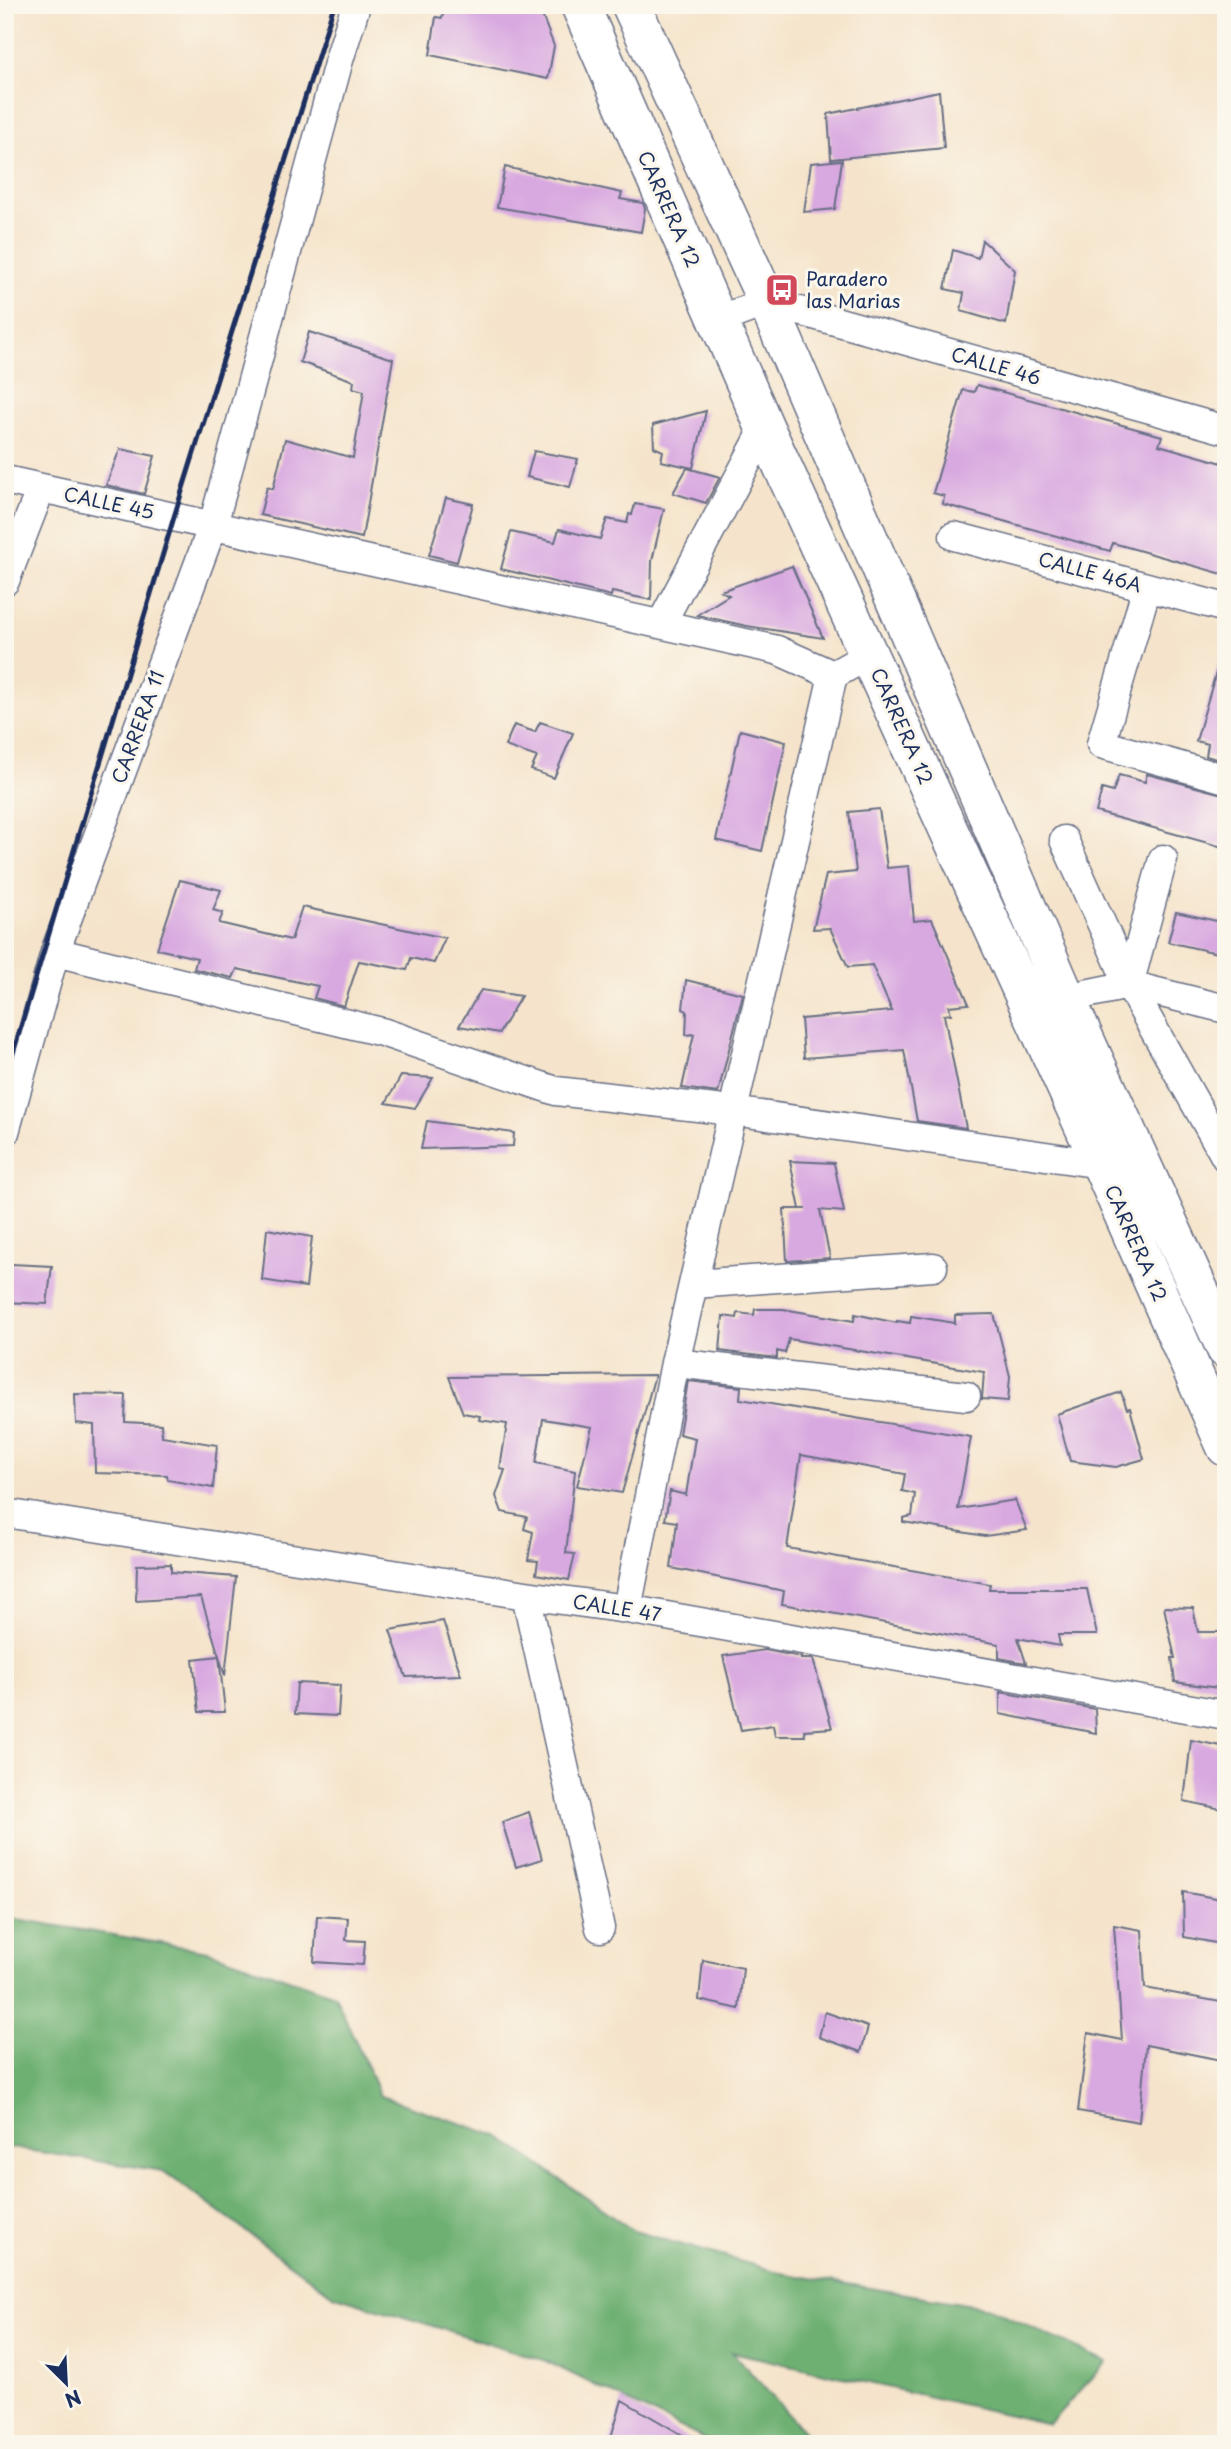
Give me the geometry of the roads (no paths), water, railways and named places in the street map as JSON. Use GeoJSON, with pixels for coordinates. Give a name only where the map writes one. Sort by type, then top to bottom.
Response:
{"type":"FeatureCollection","features":[{"type":"Feature","properties":{"kind":"main road","name":"CARRERA 12"},"geometry":{"type":"LineString","coordinates":[[580,5],[765,428],[1101,1164],[1226,1447]]}},
{"type":"Feature","properties":{"kind":"main road","name":"CARRERA 12"},"geometry":{"type":"LineString","coordinates":[[631,5],[767,302],[1066,998],[1225,1344]]}},
{"type":"Feature","properties":{"kind":"street","name":"CARRERA 11"},"geometry":{"type":"LineString","coordinates":[[5,1132],[54,952],[213,525],[356,5]]}},
{"type":"Feature","properties":{"kind":"street"},"geometry":{"type":"LineString","coordinates":[[718,320],[767,302]]}},
{"type":"Feature","properties":{"kind":"street","name":"CALLE 46"},"geometry":{"type":"LineString","coordinates":[[767,302],[1226,430]]}},
{"type":"Feature","properties":{"kind":"street"},"geometry":{"type":"LineString","coordinates":[[661,624],[765,428]]}},
{"type":"Feature","properties":{"kind":"street","name":"CALLE 45"},"geometry":{"type":"LineString","coordinates":[[5,480],[777,650],[833,675]]}},
{"type":"Feature","properties":{"kind":"street"},"geometry":{"type":"LineString","coordinates":[[5,581],[41,488]]}},
{"type":"Feature","properties":{"kind":"street","name":"CALLE 46A"},"geometry":{"type":"LineString","coordinates":[[954,536],[1226,608]]}},
{"type":"Feature","properties":{"kind":"street"},"geometry":{"type":"LineString","coordinates":[[1147,587],[1101,744],[1226,779]]}},
{"type":"Feature","properties":{"kind":"street"},"geometry":{"type":"LineString","coordinates":[[627,1609],[676,1363],[833,675],[869,655]]}},
{"type":"Feature","properties":{"kind":"street"},"geometry":{"type":"LineString","coordinates":[[1064,840],[1129,985],[1226,1158]]}},
{"type":"Feature","properties":{"kind":"street"},"geometry":{"type":"LineString","coordinates":[[1129,985],[1163,859]]}},
{"type":"Feature","properties":{"kind":"street"},"geometry":{"type":"LineString","coordinates":[[54,952],[382,1032],[555,1091],[733,1111],[1101,1164]]}},
{"type":"Feature","properties":{"kind":"street"},"geometry":{"type":"LineString","coordinates":[[1066,998],[1129,985],[1226,1009]]}},
{"type":"Feature","properties":{"kind":"street"},"geometry":{"type":"LineString","coordinates":[[694,1284],[933,1268]]}},
{"type":"Feature","properties":{"kind":"street"},"geometry":{"type":"LineString","coordinates":[[676,1363],[966,1396]]}},
{"type":"Feature","properties":{"kind":"street","name":"CALLE 47"},"geometry":{"type":"LineString","coordinates":[[5,1513],[627,1609],[1226,1716]]}},
{"type":"Feature","properties":{"kind":"street"},"geometry":{"type":"LineString","coordinates":[[526,1595],[600,1928]]}},
{"type":"Feature","properties":{"kind":"railway"},"geometry":{"type":"LineString","coordinates":[[5,1080],[174,517],[334,5]]}},
{"type":"Feature","properties":{"kind":"place","name":"Paradero las Marias"},"geometry":{"type":"Point","coordinates":[782,290]}}]}
